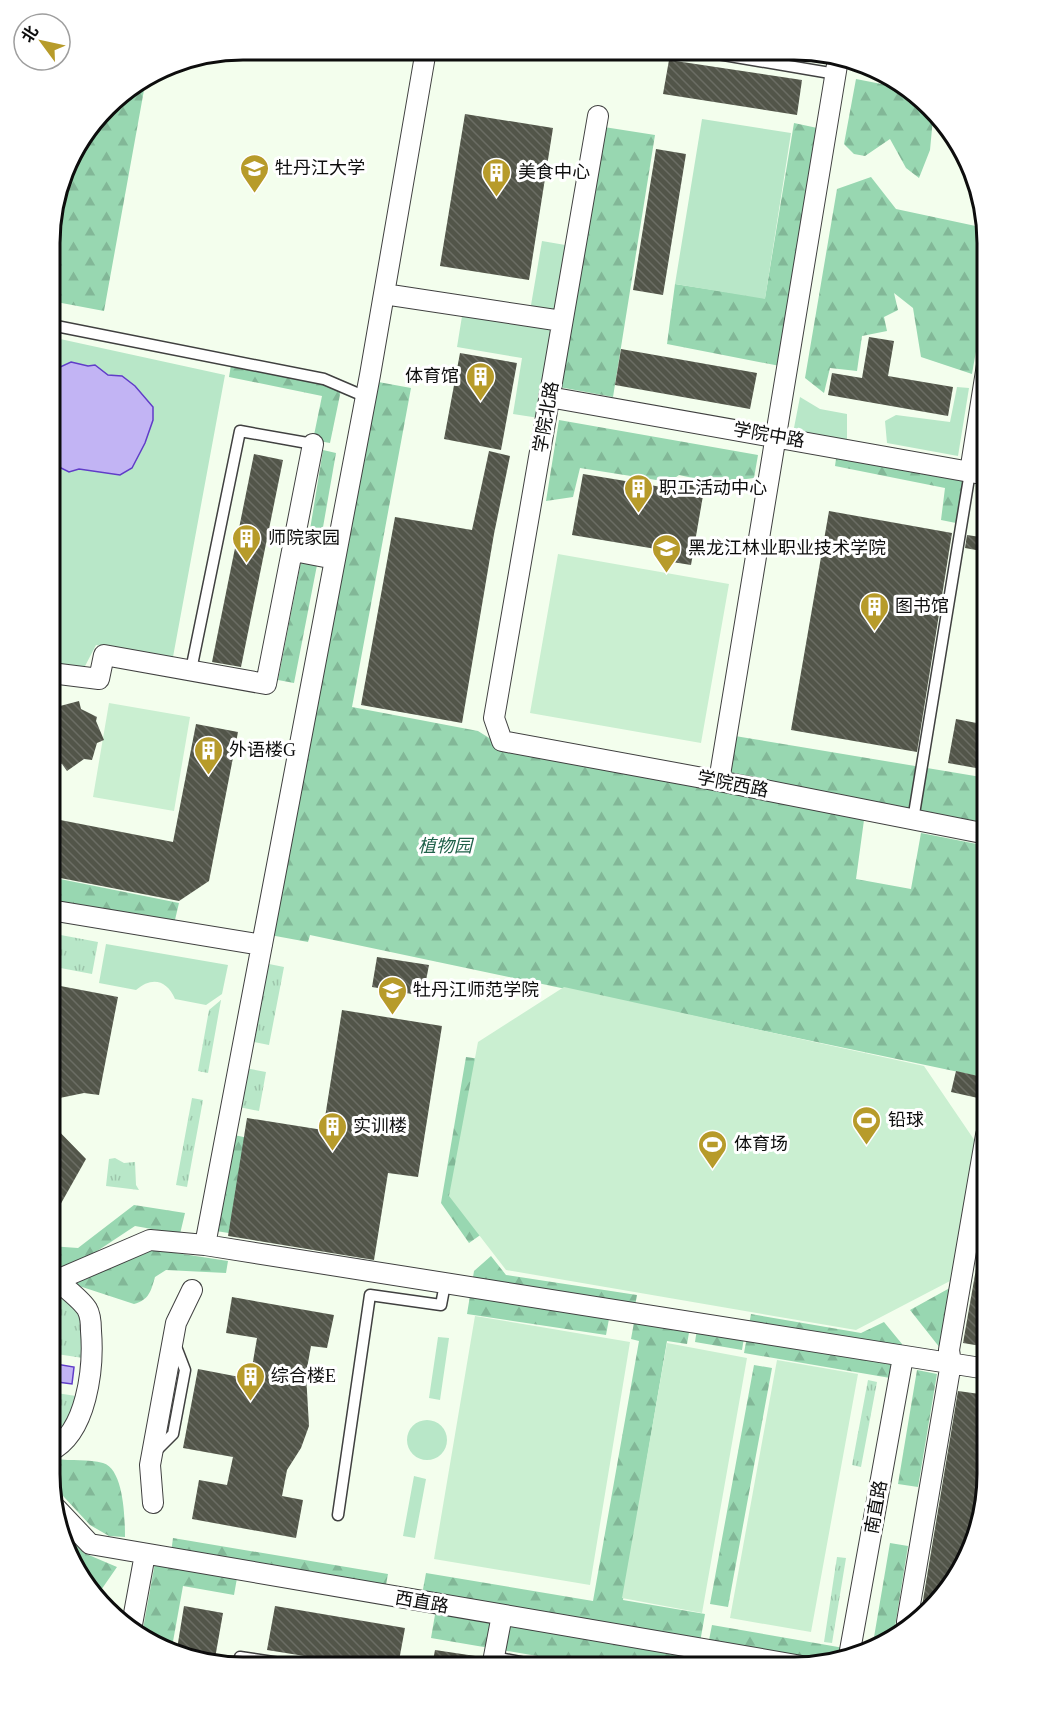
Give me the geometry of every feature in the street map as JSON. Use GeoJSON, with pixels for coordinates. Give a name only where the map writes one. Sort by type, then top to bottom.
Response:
{"type":"FeatureCollection","features":[{"type":"Feature","properties":{"kind":"street"},"geometry":{"type":"LineString","coordinates":[[205,1245],[366,397],[424,60]]}},
{"type":"Feature","properties":{"kind":"street"},"geometry":{"type":"LineString","coordinates":[[719,781],[837,67]]}},
{"type":"Feature","properties":{"kind":"street","name":"学院北路"},"geometry":{"type":"LineString","coordinates":[[494,718],[598,116]]}},
{"type":"Feature","properties":{"kind":"street"},"geometry":{"type":"LineString","coordinates":[[384,294],[562,321]]}},
{"type":"Feature","properties":{"kind":"street","name":"学院中路"},"geometry":{"type":"LineString","coordinates":[[549,397],[977,473]]}},
{"type":"Feature","properties":{"kind":"street"},"geometry":{"type":"LineString","coordinates":[[60,674],[99,679],[104,655],[267,684],[313,444]]}},
{"type":"Feature","properties":{"kind":"street"},"geometry":{"type":"LineString","coordinates":[[294,551],[335,559]]}},
{"type":"Feature","properties":{"kind":"street","name":"学院西路"},"geometry":{"type":"LineString","coordinates":[[494,718],[502,741],[977,832]]}},
{"type":"Feature","properties":{"kind":"street"},"geometry":{"type":"LineString","coordinates":[[60,912],[262,945]]}},
{"type":"Feature","properties":{"kind":"street"},"geometry":{"type":"LineString","coordinates":[[909,1615],[951,1363],[949,1350],[967,1283],[977,1205]]}},
{"type":"Feature","properties":{"kind":"street"},"geometry":{"type":"LineString","coordinates":[[60,1278],[150,1240],[205,1245],[977,1367]]}},
{"type":"Feature","properties":{"kind":"street"},"geometry":{"type":"LineString","coordinates":[[60,1287],[87,1308],[93,1355],[84,1405],[73,1429],[60,1446]]}},
{"type":"Feature","properties":{"kind":"street"},"geometry":{"type":"LineString","coordinates":[[153,1503],[150,1466],[173,1339],[176,1323],[192,1290]]}},
{"type":"Feature","properties":{"kind":"street","name":"南直路"},"geometry":{"type":"LineString","coordinates":[[851,1648],[903,1357]]}},
{"type":"Feature","properties":{"kind":"street","name":"西直路"},"geometry":{"type":"LineString","coordinates":[[67,1519],[90,1544],[747,1657]]}},
{"type":"Feature","properties":{"kind":"street"},"geometry":{"type":"LineString","coordinates":[[133,1620],[145,1554]]}},
{"type":"Feature","properties":{"kind":"street"},"geometry":{"type":"LineString","coordinates":[[494,1657],[502,1616]]}},
{"type":"Feature","properties":{"kind":"lane"},"geometry":{"type":"LineString","coordinates":[[777,60],[837,67]]}},
{"type":"Feature","properties":{"kind":"lane"},"geometry":{"type":"LineString","coordinates":[[60,327],[324,379],[366,397]]}},
{"type":"Feature","properties":{"kind":"lane"},"geometry":{"type":"LineString","coordinates":[[191,670],[240,431],[313,444]]}},
{"type":"Feature","properties":{"kind":"lane"},"geometry":{"type":"LineString","coordinates":[[913,819],[977,483]]}},
{"type":"Feature","properties":{"kind":"lane"},"geometry":{"type":"LineString","coordinates":[[338,1515],[370,1295],[441,1305],[446,1284]]}},
{"type":"Feature","properties":{"kind":"green space"},"geometry":{"type":"Polygon","coordinates":[[[856,79],[885,85],[905,98],[932,125],[930,150],[919,178],[906,168],[890,139],[865,156],[854,154],[844,144],[856,79]]]}},
{"type":"Feature","properties":{"kind":"green space"},"geometry":{"type":"Polygon","coordinates":[[[144,90],[104,311],[60,303],[60,243],[66,196],[74,173],[91,142],[122,106],[144,90]]]}},
{"type":"Feature","properties":{"kind":"green space"},"geometry":{"type":"Polygon","coordinates":[[[702,119],[791,133],[765,299],[675,284],[702,119]]]}},
{"type":"Feature","properties":{"kind":"green space"},"geometry":{"type":"Polygon","coordinates":[[[794,123],[822,129],[780,366],[667,344],[675,284],[765,298],[794,123]]]}},
{"type":"Feature","properties":{"kind":"green space"},"geometry":{"type":"Polygon","coordinates":[[[604,127],[655,135],[613,397],[559,387],[604,127]]]}},
{"type":"Feature","properties":{"kind":"green space"},"geometry":{"type":"Polygon","coordinates":[[[871,177],[896,209],[976,226],[977,346],[972,374],[921,357],[913,308],[894,293],[898,310],[884,317],[887,331],[862,336],[857,371],[830,368],[824,393],[805,378],[837,189],[871,177]]]}},
{"type":"Feature","properties":{"kind":"green space"},"geometry":{"type":"Polygon","coordinates":[[[542,241],[571,246],[559,315],[530,311],[542,241]]]}},
{"type":"Feature","properties":{"kind":"green space"},"geometry":{"type":"Polygon","coordinates":[[[463,310],[555,325],[539,418],[513,414],[522,358],[457,347],[463,310]]]}},
{"type":"Feature","properties":{"kind":"green space"},"geometry":{"type":"Polygon","coordinates":[[[60,339],[225,375],[173,657],[96,645],[84,668],[60,664],[60,339]]]}},
{"type":"Feature","properties":{"kind":"green space"},"geometry":{"type":"Polygon","coordinates":[[[231,365],[323,383],[341,390],[330,443],[313,440],[322,396],[229,377],[231,365]]]}},
{"type":"Feature","properties":{"kind":"green space","name":"植物园"},"geometry":{"type":"Polygon","coordinates":[[[373,381],[411,388],[352,707],[478,731],[494,741],[864,820],[856,879],[911,889],[921,833],[977,844],[977,1076],[310,935],[308,942],[270,935],[373,381]]]}},
{"type":"Feature","properties":{"kind":"green space"},"geometry":{"type":"Polygon","coordinates":[[[957,387],[969,388],[958,456],[887,443],[885,421],[896,415],[950,422],[957,387]]]}},
{"type":"Feature","properties":{"kind":"green space"},"geometry":{"type":"Polygon","coordinates":[[[800,397],[820,409],[847,414],[847,441],[793,433],[800,397]]]}},
{"type":"Feature","properties":{"kind":"green space"},"geometry":{"type":"Polygon","coordinates":[[[559,420],[758,455],[754,478],[716,483],[679,475],[669,482],[580,468],[573,497],[546,501],[559,420]]]}},
{"type":"Feature","properties":{"kind":"green space"},"geometry":{"type":"Polygon","coordinates":[[[323,450],[336,453],[319,550],[307,548],[323,450]]]}},
{"type":"Feature","properties":{"kind":"green space"},"geometry":{"type":"Polygon","coordinates":[[[837,452],[973,478],[966,525],[941,520],[945,488],[835,466],[837,452]]]}},
{"type":"Feature","properties":{"kind":"green space"},"geometry":{"type":"Polygon","coordinates":[[[558,554],[729,584],[701,743],[530,713],[558,554]]]}},
{"type":"Feature","properties":{"kind":"green space"},"geometry":{"type":"Polygon","coordinates":[[[302,557],[318,560],[294,683],[278,680],[302,557]]]}},
{"type":"Feature","properties":{"kind":"green space"},"geometry":{"type":"Polygon","coordinates":[[[109,703],[190,717],[174,811],[93,797],[109,703]]]}},
{"type":"Feature","properties":{"kind":"green space"},"geometry":{"type":"Polygon","coordinates":[[[735,736],[977,776],[977,821],[729,777],[735,736]]]}},
{"type":"Feature","properties":{"kind":"green space"},"geometry":{"type":"Polygon","coordinates":[[[60,879],[179,903],[174,924],[60,902],[60,879]]]}},
{"type":"Feature","properties":{"kind":"green space"},"geometry":{"type":"Polygon","coordinates":[[[60,935],[98,942],[92,974],[60,968],[60,935]]]}},
{"type":"Feature","properties":{"kind":"green space"},"geometry":{"type":"Polygon","coordinates":[[[106,944],[228,965],[222,994],[206,1005],[175,999],[168,988],[158,982],[148,983],[136,990],[99,983],[106,944]]]}},
{"type":"Feature","properties":{"kind":"green space"},"geometry":{"type":"Polygon","coordinates":[[[264,963],[284,967],[269,1045],[249,1041],[264,963]]]}},
{"type":"Feature","properties":{"kind":"green space","name":"体育场"},"geometry":{"type":"Polygon","coordinates":[[[564,987],[924,1066],[977,1144],[950,1281],[856,1330],[506,1270],[449,1196],[478,1042],[564,987]]]}},
{"type":"Feature","properties":{"kind":"green space"},"geometry":{"type":"Polygon","coordinates":[[[221,1000],[208,1073],[198,1071],[209,1010],[221,1000]]]}},
{"type":"Feature","properties":{"kind":"green space"},"geometry":{"type":"Polygon","coordinates":[[[466,1057],[480,1059],[486,1231],[469,1243],[441,1203],[466,1057]]]}},
{"type":"Feature","properties":{"kind":"green space"},"geometry":{"type":"Polygon","coordinates":[[[245,1068],[266,1072],[259,1111],[239,1107],[245,1068]]]}},
{"type":"Feature","properties":{"kind":"green space"},"geometry":{"type":"Polygon","coordinates":[[[192,1098],[203,1100],[187,1187],[176,1185],[192,1098]]]}},
{"type":"Feature","properties":{"kind":"green space"},"geometry":{"type":"Polygon","coordinates":[[[234,1135],[253,1139],[235,1234],[216,1231],[234,1135]]]}},
{"type":"Feature","properties":{"kind":"green space"},"geometry":{"type":"Polygon","coordinates":[[[115,1158],[124,1163],[135,1162],[136,1185],[139,1190],[106,1186],[109,1159],[115,1158]]]}},
{"type":"Feature","properties":{"kind":"green space"},"geometry":{"type":"Polygon","coordinates":[[[134,1205],[185,1213],[180,1234],[135,1226],[76,1265],[60,1267],[60,1247],[78,1248],[134,1205]]]}},
{"type":"Feature","properties":{"kind":"green space"},"geometry":{"type":"Polygon","coordinates":[[[150,1249],[228,1261],[226,1273],[166,1270],[155,1277],[151,1291],[146,1297],[134,1304],[73,1284],[75,1277],[150,1249]]]}},
{"type":"Feature","properties":{"kind":"green space"},"geometry":{"type":"Polygon","coordinates":[[[491,1256],[506,1275],[637,1295],[634,1311],[611,1308],[606,1335],[467,1314],[474,1271],[491,1256]]]}},
{"type":"Feature","properties":{"kind":"green space"},"geometry":{"type":"Polygon","coordinates":[[[957,1284],[944,1353],[910,1310],[957,1284]]]}},
{"type":"Feature","properties":{"kind":"green space"},"geometry":{"type":"Polygon","coordinates":[[[60,1298],[74,1303],[80,1318],[83,1358],[60,1355],[60,1298]]]}},
{"type":"Feature","properties":{"kind":"green space"},"geometry":{"type":"Polygon","coordinates":[[[751,1314],[861,1333],[884,1322],[902,1344],[896,1379],[744,1353],[751,1314]]]}},
{"type":"Feature","properties":{"kind":"green space"},"geometry":{"type":"Polygon","coordinates":[[[475,1316],[630,1342],[590,1585],[434,1559],[475,1316]]]}},
{"type":"Feature","properties":{"kind":"green space"},"geometry":{"type":"Polygon","coordinates":[[[635,1317],[690,1327],[687,1344],[667,1341],[623,1600],[705,1614],[699,1648],[421,1600],[426,1573],[593,1601],[639,1341],[631,1339],[635,1317]]]}},
{"type":"Feature","properties":{"kind":"green space"},"geometry":{"type":"Polygon","coordinates":[[[697,1329],[744,1338],[742,1350],[695,1342],[697,1329]]]}},
{"type":"Feature","properties":{"kind":"green space"},"geometry":{"type":"Polygon","coordinates":[[[438,1337],[449,1338],[440,1400],[429,1398],[438,1337]]]}},
{"type":"Feature","properties":{"kind":"green space"},"geometry":{"type":"Polygon","coordinates":[[[667,1343],[747,1358],[702,1613],[622,1598],[667,1343]]]}},
{"type":"Feature","properties":{"kind":"green space"},"geometry":{"type":"Polygon","coordinates":[[[777,1360],[858,1374],[811,1632],[730,1618],[777,1360]]]}},
{"type":"Feature","properties":{"kind":"green space"},"geometry":{"type":"Polygon","coordinates":[[[754,1365],[772,1368],[728,1607],[710,1604],[754,1365]]]}},
{"type":"Feature","properties":{"kind":"green space"},"geometry":{"type":"Polygon","coordinates":[[[917,1370],[937,1374],[918,1487],[898,1484],[917,1370]]]}},
{"type":"Feature","properties":{"kind":"green space"},"geometry":{"type":"Polygon","coordinates":[[[868,1380],[877,1382],[861,1467],[852,1465],[868,1380]]]}},
{"type":"Feature","properties":{"kind":"green space"},"geometry":{"type":"Polygon","coordinates":[[[60,1394],[76,1396],[60,1432],[60,1394]]]}},
{"type":"Feature","properties":{"kind":"green space"},"geometry":{"type":"Polygon","coordinates":[[[427,1420],[435,1421],[441,1426],[446,1432],[446,1448],[441,1454],[435,1459],[427,1460],[419,1459],[413,1454],[408,1448],[407,1440],[408,1432],[413,1426],[419,1421],[427,1420]]]}},
{"type":"Feature","properties":{"kind":"green space"},"geometry":{"type":"Polygon","coordinates":[[[60,1459],[103,1463],[110,1467],[115,1475],[122,1496],[125,1537],[109,1536],[90,1525],[61,1494],[60,1459]]]}},
{"type":"Feature","properties":{"kind":"green space"},"geometry":{"type":"Polygon","coordinates":[[[414,1476],[426,1479],[415,1538],[403,1536],[414,1476]]]}},
{"type":"Feature","properties":{"kind":"green space"},"geometry":{"type":"Polygon","coordinates":[[[173,1538],[388,1574],[385,1590],[171,1553],[173,1538]]]}},
{"type":"Feature","properties":{"kind":"green space"},"geometry":{"type":"Polygon","coordinates":[[[73,1542],[84,1553],[117,1567],[102,1589],[85,1565],[73,1542]]]}},
{"type":"Feature","properties":{"kind":"green space"},"geometry":{"type":"Polygon","coordinates":[[[890,1543],[908,1546],[895,1625],[874,1638],[890,1543]]]}},
{"type":"Feature","properties":{"kind":"green space"},"geometry":{"type":"Polygon","coordinates":[[[837,1557],[846,1558],[832,1643],[824,1642],[837,1557]]]}},
{"type":"Feature","properties":{"kind":"green space"},"geometry":{"type":"Polygon","coordinates":[[[155,1563],[237,1578],[234,1595],[183,1586],[173,1643],[143,1626],[155,1563]]]}},
{"type":"Feature","properties":{"kind":"green space"},"geometry":{"type":"Polygon","coordinates":[[[436,1609],[720,1657],[543,1657],[431,1638],[436,1609]]]}},
{"type":"Feature","properties":{"kind":"green space"},"geometry":{"type":"Polygon","coordinates":[[[712,1625],[844,1648],[806,1657],[779,1657],[708,1645],[712,1625]]]}},
{"type":"Feature","properties":{"kind":"shaded area"},"geometry":{"type":"Polygon","coordinates":[[[71,362],[88,366],[95,365],[108,375],[122,376],[135,386],[153,407],[153,420],[145,443],[132,468],[120,475],[79,469],[69,472],[60,468],[60,367],[71,362]]]}},
{"type":"Feature","properties":{"kind":"shaded area"},"geometry":{"type":"Polygon","coordinates":[[[60,1365],[74,1367],[72,1384],[60,1382],[60,1365]]]}},
{"type":"Feature","properties":{"kind":"building"},"geometry":{"type":"Polygon","coordinates":[[[669,60],[802,80],[797,115],[663,94],[669,60]]]}},
{"type":"Feature","properties":{"kind":"building","name":"美食中心"},"geometry":{"type":"Polygon","coordinates":[[[465,114],[553,128],[529,280],[440,266],[465,114]]]}},
{"type":"Feature","properties":{"kind":"building"},"geometry":{"type":"Polygon","coordinates":[[[656,149],[686,154],[663,295],[633,290],[656,149]]]}},
{"type":"Feature","properties":{"kind":"building"},"geometry":{"type":"Polygon","coordinates":[[[869,337],[894,341],[888,376],[953,387],[948,416],[828,395],[832,373],[862,378],[869,337]]]}},
{"type":"Feature","properties":{"kind":"building"},"geometry":{"type":"Polygon","coordinates":[[[621,349],[757,373],[750,409],[615,385],[621,349]]]}},
{"type":"Feature","properties":{"kind":"building","name":"体育馆"},"geometry":{"type":"Polygon","coordinates":[[[460,353],[517,363],[501,450],[444,439],[460,353]]]}},
{"type":"Feature","properties":{"kind":"building"},"geometry":{"type":"Polygon","coordinates":[[[489,451],[510,456],[494,534],[462,723],[361,705],[395,517],[472,530],[489,451]]]}},
{"type":"Feature","properties":{"kind":"building","name":"师院家园"},"geometry":{"type":"Polygon","coordinates":[[[254,454],[283,460],[241,667],[212,662],[254,454]]]}},
{"type":"Feature","properties":{"kind":"building","name":"职工活动中心"},"geometry":{"type":"Polygon","coordinates":[[[583,474],[680,490],[682,480],[705,484],[691,565],[666,561],[668,551],[572,535],[583,474]]]}},
{"type":"Feature","properties":{"kind":"building","name":"图书馆"},"geometry":{"type":"Polygon","coordinates":[[[829,511],[952,533],[917,752],[791,730],[829,511]]]}},
{"type":"Feature","properties":{"kind":"building"},"geometry":{"type":"Polygon","coordinates":[[[967,535],[977,536],[977,550],[965,548],[967,535]]]}},
{"type":"Feature","properties":{"kind":"building"},"geometry":{"type":"Polygon","coordinates":[[[79,701],[81,709],[97,717],[96,721],[104,740],[97,743],[92,760],[84,759],[67,771],[60,764],[60,706],[79,701]]]}},
{"type":"Feature","properties":{"kind":"building"},"geometry":{"type":"Polygon","coordinates":[[[956,719],[977,723],[977,768],[948,763],[956,719]]]}},
{"type":"Feature","properties":{"kind":"building","name":"外语楼G"},"geometry":{"type":"Polygon","coordinates":[[[196,724],[238,732],[209,881],[179,901],[60,878],[60,820],[173,842],[196,724]]]}},
{"type":"Feature","properties":{"kind":"building"},"geometry":{"type":"Polygon","coordinates":[[[377,957],[429,965],[423,996],[372,987],[377,957]]]}},
{"type":"Feature","properties":{"kind":"building"},"geometry":{"type":"Polygon","coordinates":[[[60,986],[118,997],[99,1095],[84,1093],[60,1098],[60,986]]]}},
{"type":"Feature","properties":{"kind":"building","name":"实训楼"},"geometry":{"type":"Polygon","coordinates":[[[342,1010],[442,1026],[418,1177],[388,1173],[374,1260],[228,1236],[247,1118],[323,1130],[342,1010]]]}},
{"type":"Feature","properties":{"kind":"building"},"geometry":{"type":"Polygon","coordinates":[[[956,1071],[977,1076],[977,1098],[951,1092],[956,1071]]]}},
{"type":"Feature","properties":{"kind":"building"},"geometry":{"type":"Polygon","coordinates":[[[60,1132],[86,1159],[60,1205],[60,1132]]]}},
{"type":"Feature","properties":{"kind":"building"},"geometry":{"type":"Polygon","coordinates":[[[977,1263],[977,1345],[963,1343],[977,1263]]]}},
{"type":"Feature","properties":{"kind":"building","name":"综合楼E"},"geometry":{"type":"Polygon","coordinates":[[[232,1297],[334,1315],[327,1348],[311,1346],[306,1374],[309,1426],[301,1448],[287,1470],[282,1496],[303,1500],[296,1538],[192,1519],[199,1480],[227,1485],[233,1457],[183,1448],[198,1369],[250,1379],[257,1338],[226,1333],[232,1297]]]}},
{"type":"Feature","properties":{"kind":"building"},"geometry":{"type":"Polygon","coordinates":[[[958,1391],[977,1394],[977,1486],[967,1533],[952,1565],[939,1585],[922,1604],[958,1391]]]}},
{"type":"Feature","properties":{"kind":"building"},"geometry":{"type":"Polygon","coordinates":[[[184,1606],[223,1613],[216,1654],[178,1645],[184,1606]]]}},
{"type":"Feature","properties":{"kind":"building"},"geometry":{"type":"Polygon","coordinates":[[[275,1606],[405,1628],[400,1657],[311,1657],[267,1650],[275,1606]]]}},
{"type":"Feature","properties":{"kind":"building"},"geometry":{"type":"Polygon","coordinates":[[[435,1650],[482,1657],[434,1657],[435,1650]]]}},
{"type":"Feature","properties":{"kind":"place","name":"牡丹江大学"},"geometry":{"type":"Point","coordinates":[254,194]}},
{"type":"Feature","properties":{"kind":"place","name":"美食中心"},"geometry":{"type":"Point","coordinates":[497,198]}},
{"type":"Feature","properties":{"kind":"place","name":"体育馆"},"geometry":{"type":"Point","coordinates":[480,402]}},
{"type":"Feature","properties":{"kind":"place","name":"职工活动中心"},"geometry":{"type":"Point","coordinates":[638,514]}},
{"type":"Feature","properties":{"kind":"place","name":"师院家园"},"geometry":{"type":"Point","coordinates":[247,564]}},
{"type":"Feature","properties":{"kind":"place","name":"黑龙江林业职业技术学院"},"geometry":{"type":"Point","coordinates":[667,574]}},
{"type":"Feature","properties":{"kind":"place","name":"图书馆"},"geometry":{"type":"Point","coordinates":[874,632]}},
{"type":"Feature","properties":{"kind":"place","name":"外语楼G"},"geometry":{"type":"Point","coordinates":[208,776]}},
{"type":"Feature","properties":{"kind":"place","name":"牡丹江师范学院"},"geometry":{"type":"Point","coordinates":[392,1016]}},
{"type":"Feature","properties":{"kind":"place","name":"铅球"},"geometry":{"type":"Point","coordinates":[867,1146]}},
{"type":"Feature","properties":{"kind":"place","name":"实训楼"},"geometry":{"type":"Point","coordinates":[332,1152]}},
{"type":"Feature","properties":{"kind":"place","name":"体育场"},"geometry":{"type":"Point","coordinates":[713,1170]}},
{"type":"Feature","properties":{"kind":"place","name":"综合楼E"},"geometry":{"type":"Point","coordinates":[250,1402]}}]}
